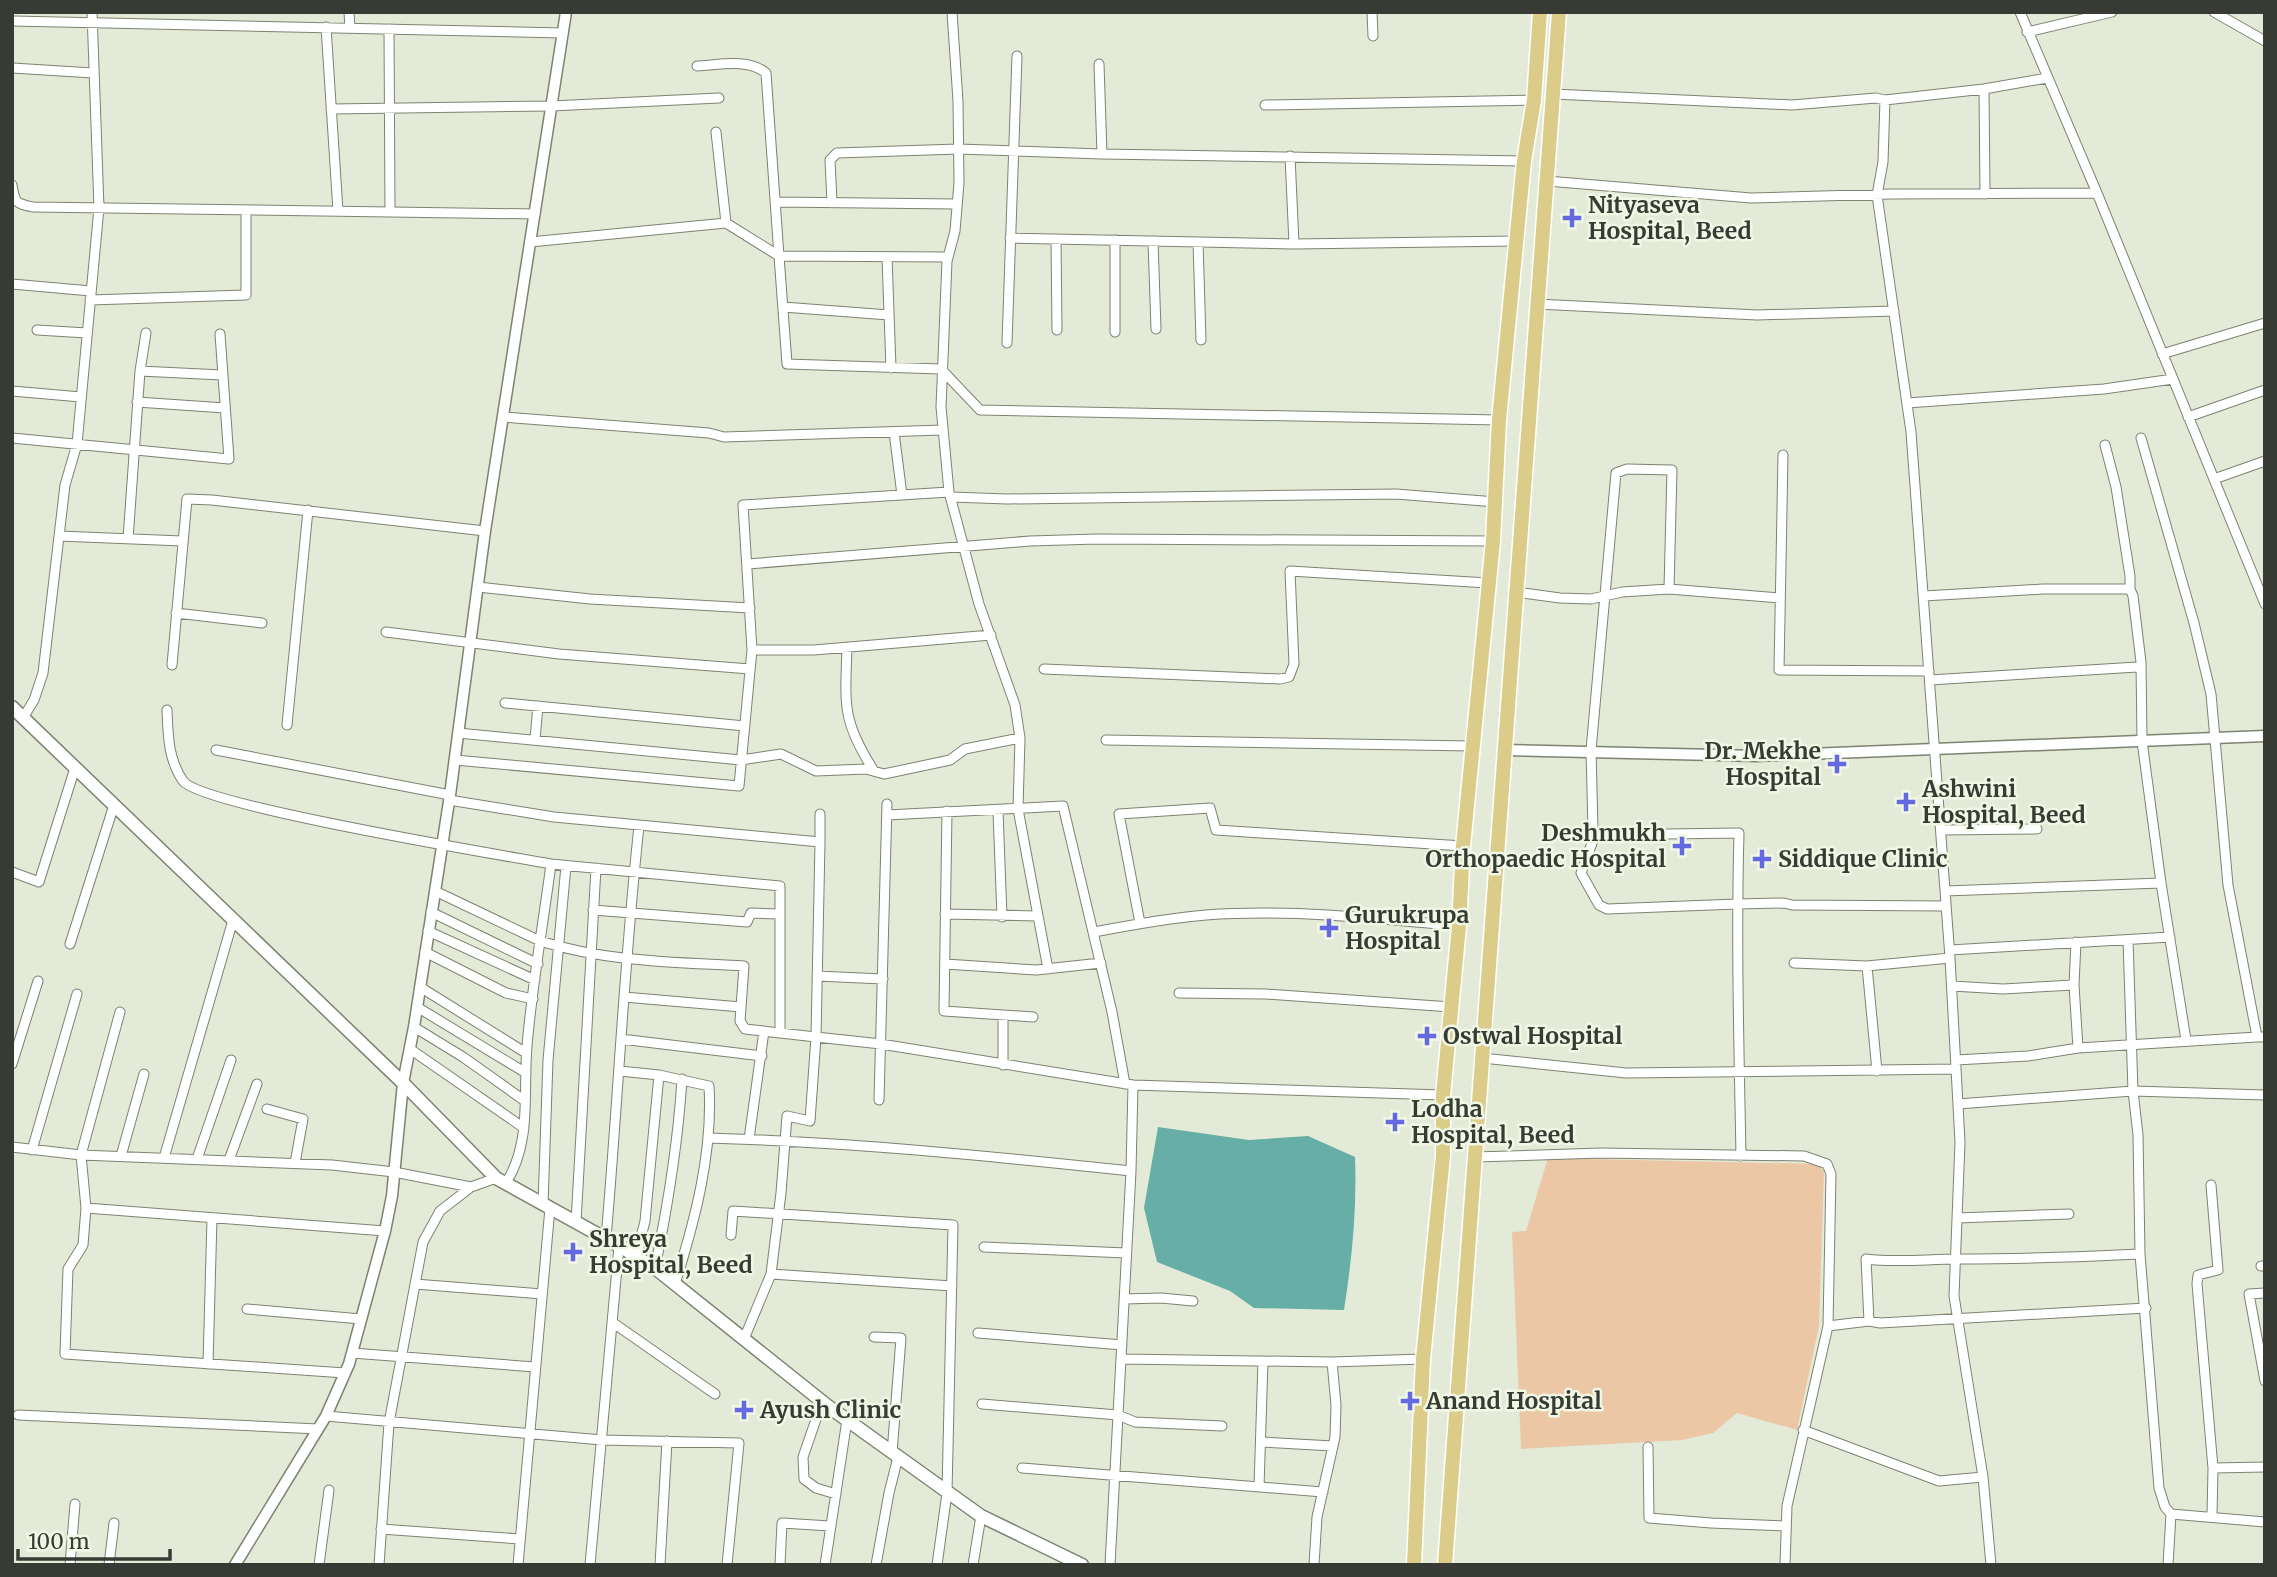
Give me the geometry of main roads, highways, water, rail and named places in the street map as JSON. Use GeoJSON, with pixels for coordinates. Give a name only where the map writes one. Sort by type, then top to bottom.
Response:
{"type":"FeatureCollection","features":[{"type":"Feature","properties":{"kind":"main road"},"geometry":{"type":"LineString","coordinates":[[1414,1565],[1423,1359],[1443,1156],[1443,1095],[1459,926],[1463,846],[1493,541],[1499,420],[1524,161],[1534,100],[1540,12]]}},
{"type":"Feature","properties":{"kind":"main road"},"geometry":{"type":"LineString","coordinates":[[1446,1565],[1559,12]]}},
{"type":"Feature","properties":{"kind":"main road"},"geometry":{"type":"LineString","coordinates":[[12,707],[403,1083],[501,1181],[606,1238],[654,1268],[822,1402],[981,1516],[1082,1565]]}},
{"type":"Feature","properties":{"kind":"water"},"geometry":{"type":"Polygon","coordinates":[[[1158,1127],[1249,1140],[1308,1136],[1355,1157],[1353,1234],[1344,1310],[1254,1308],[1230,1291],[1157,1262],[1144,1208],[1158,1127]]]}},
{"type":"Feature","properties":{"kind":"place","name":"Nityaseva Hospital, Beed"},"geometry":{"type":"Point","coordinates":[1572,218]}},
{"type":"Feature","properties":{"kind":"place","name":"Dr. Mekhe Hospital"},"geometry":{"type":"Point","coordinates":[1837,764]}},
{"type":"Feature","properties":{"kind":"place","name":"Ashwini Hospital, Beed"},"geometry":{"type":"Point","coordinates":[1906,802]}},
{"type":"Feature","properties":{"kind":"place","name":"Deshmukh Orthopaedic Hospital"},"geometry":{"type":"Point","coordinates":[1682,846]}},
{"type":"Feature","properties":{"kind":"place","name":"Siddique Clinic"},"geometry":{"type":"Point","coordinates":[1762,859]}},
{"type":"Feature","properties":{"kind":"place","name":"Gurukrupa Hospital"},"geometry":{"type":"Point","coordinates":[1329,928]}},
{"type":"Feature","properties":{"kind":"place","name":"Ostwal Hospital"},"geometry":{"type":"Point","coordinates":[1427,1036]}},
{"type":"Feature","properties":{"kind":"place","name":"Lodha Hospital, Beed"},"geometry":{"type":"Point","coordinates":[1395,1122]}},
{"type":"Feature","properties":{"kind":"place","name":"Shreya Hospital, Beed"},"geometry":{"type":"Point","coordinates":[573,1252]}},
{"type":"Feature","properties":{"kind":"place","name":"Anand Hospital"},"geometry":{"type":"Point","coordinates":[1410,1401]}},
{"type":"Feature","properties":{"kind":"place","name":"Ayush Clinic"},"geometry":{"type":"Point","coordinates":[744,1410]}}]}
